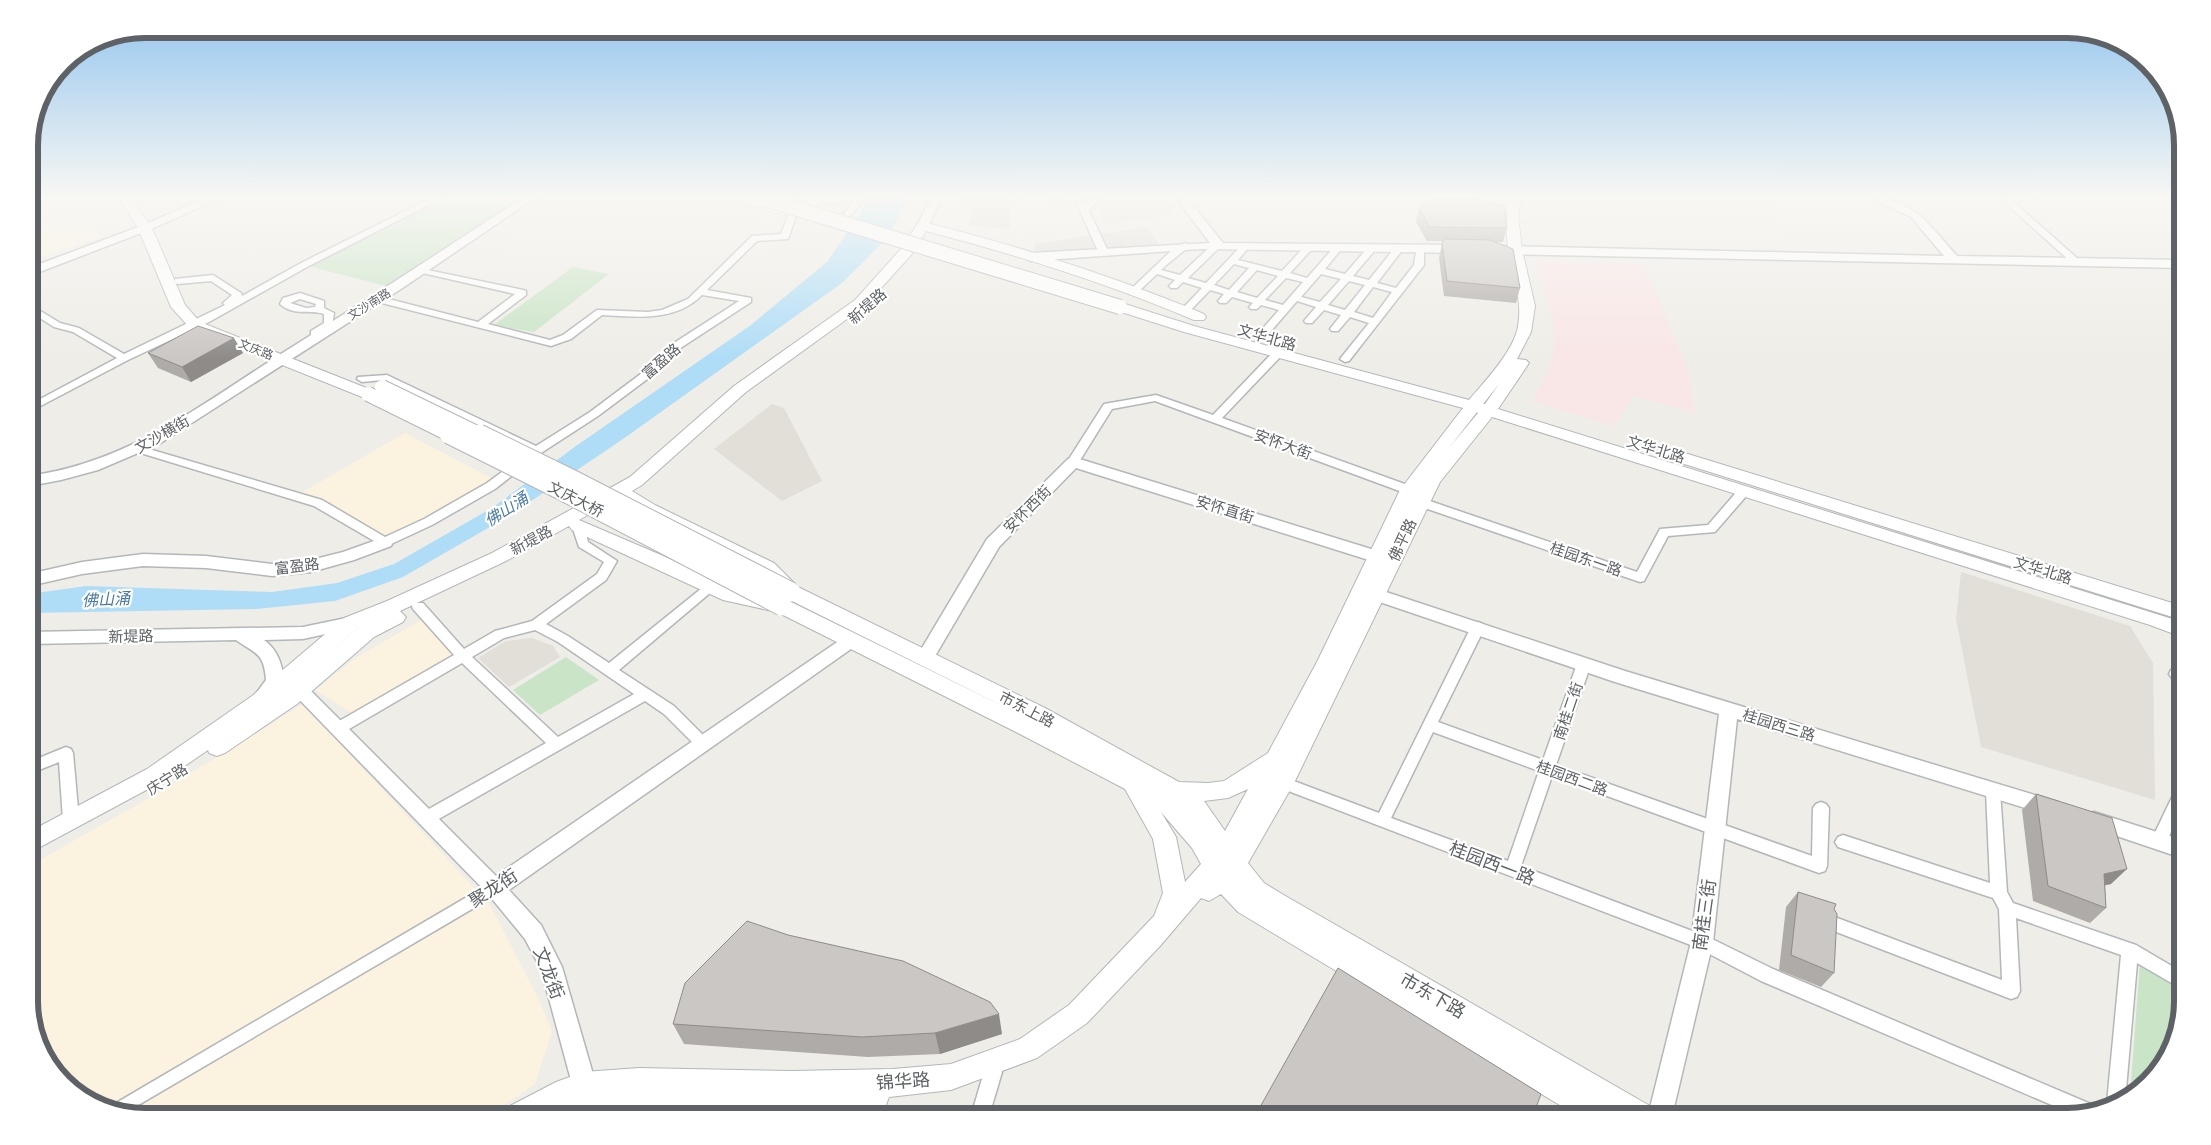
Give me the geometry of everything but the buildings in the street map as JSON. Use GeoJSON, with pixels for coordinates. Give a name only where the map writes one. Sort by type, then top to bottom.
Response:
{"type":"FeatureCollection","features":[{"type":"Feature","properties":{"kind":"main road","name":"文庆路"},"geometry":{"type":"LineString","coordinates":[[157,251],[178,307],[201,323],[371,387]]}},
{"type":"Feature","properties":{"kind":"main road","name":"文庆路"},"geometry":{"type":"LineString","coordinates":[[161,251],[185,296],[198,314],[201,323]]}},
{"type":"Feature","properties":{"kind":"main road","name":"新堤路"},"geometry":{"type":"LineString","coordinates":[[359,627],[418,606],[624,494],[636,481],[740,389],[860,303],[911,251]]}},
{"type":"Feature","properties":{"kind":"main road"},"geometry":{"type":"LineString","coordinates":[[921,251],[1126,316],[1194,323]]}},
{"type":"Feature","properties":{"kind":"main road"},"geometry":{"type":"LineString","coordinates":[[957,251],[1127,298],[1184,311],[1194,323]]}},
{"type":"Feature","properties":{"kind":"main road"},"geometry":{"type":"LineString","coordinates":[[976,251],[1127,298]]}},
{"type":"Feature","properties":{"kind":"main road"},"geometry":{"type":"LineString","coordinates":[[1013,251],[1127,298],[1280,352],[1484,403],[1744,491],[2174,627]]}},
{"type":"Feature","properties":{"kind":"main road","name":"佛平路"},"geometry":{"type":"LineString","coordinates":[[1224,866],[1277,756],[1328,660],[1378,557],[1414,496],[1432,480],[1484,403],[1524,332],[1528,306],[1521,251]]}},
{"type":"Feature","properties":{"kind":"main road","name":"文华北路"},"geometry":{"type":"LineString","coordinates":[[1194,323],[1262,336],[1345,359],[1484,403],[2174,610]]}},
{"type":"Feature","properties":{"kind":"main road","name":"文庆大桥"},"geometry":{"type":"LineString","coordinates":[[371,387],[561,490],[787,599]]}},
{"type":"Feature","properties":{"kind":"main road"},"geometry":{"type":"LineString","coordinates":[[624,494],[767,568],[787,599]]}},
{"type":"Feature","properties":{"kind":"main road","name":"佛平路"},"geometry":{"type":"LineString","coordinates":[[1224,866],[1283,783],[1377,595],[1414,496]]}},
{"type":"Feature","properties":{"kind":"main road"},"geometry":{"type":"LineString","coordinates":[[573,523],[730,595],[787,599]]}},
{"type":"Feature","properties":{"kind":"main road","name":"新堤路"},"geometry":{"type":"LineString","coordinates":[[359,627],[443,584],[573,523]]}},
{"type":"Feature","properties":{"kind":"main road","name":"市东上路"},"geometry":{"type":"LineString","coordinates":[[787,599],[852,640],[1026,727],[1148,791],[1170,806],[1224,866]]}},
{"type":"Feature","properties":{"kind":"main road","name":"市东上路"},"geometry":{"type":"LineString","coordinates":[[787,599],[925,658],[1038,714],[1176,791],[1198,810],[1224,866]]}},
{"type":"Feature","properties":{"kind":"main road"},"geometry":{"type":"LineString","coordinates":[[293,685],[359,627]]}},
{"type":"Feature","properties":{"kind":"main road","name":"庆宁路"},"geometry":{"type":"LineString","coordinates":[[38,838],[155,775],[259,702],[293,685]]}},
{"type":"Feature","properties":{"kind":"main road","name":"庆宁路"},"geometry":{"type":"LineString","coordinates":[[38,853],[156,787],[293,685]]}},
{"type":"Feature","properties":{"kind":"main road"},"geometry":{"type":"LineString","coordinates":[[1176,791],[1224,792],[1237,786],[1277,756]]}},
{"type":"Feature","properties":{"kind":"main road"},"geometry":{"type":"LineString","coordinates":[[1134,785],[1164,837],[1170,864],[1175,893],[1163,924]]}},
{"type":"Feature","properties":{"kind":"main road","name":"锦华路"},"geometry":{"type":"LineString","coordinates":[[571,1108],[587,1096],[639,1081],[792,1085],[893,1083],[951,1077],[1028,1049],[1078,1014],[1163,924],[1224,866]]}},
{"type":"Feature","properties":{"kind":"main road","name":"锦华路"},"geometry":{"type":"LineString","coordinates":[[535,1108],[566,1092],[618,1099],[652,1095],[813,1100],[948,1090],[1041,1053],[1088,1021],[1224,866]]}},
{"type":"Feature","properties":{"kind":"main road","name":"市东下路"},"geometry":{"type":"LineString","coordinates":[[1224,866],[1247,904],[1262,914],[1589,1108]]}},
{"type":"Feature","properties":{"kind":"main road","name":"市东下路"},"geometry":{"type":"LineString","coordinates":[[1224,866],[1273,902],[1626,1108]]}},
{"type":"Feature","properties":{"kind":"street"},"geometry":{"type":"LineString","coordinates":[[38,265],[76,251]]}},
{"type":"Feature","properties":{"kind":"street"},"geometry":{"type":"LineString","coordinates":[[38,268],[82,251]]}},
{"type":"Feature","properties":{"kind":"street"},"geometry":{"type":"LineString","coordinates":[[38,404],[124,358],[201,323],[331,251]]}},
{"type":"Feature","properties":{"kind":"street","name":"文沙南路"},"geometry":{"type":"LineString","coordinates":[[287,356],[449,251]]}},
{"type":"Feature","properties":{"kind":"street"},"geometry":{"type":"LineString","coordinates":[[377,299],[551,343],[568,337],[600,312],[648,315],[664,312],[691,301],[741,251]]}},
{"type":"Feature","properties":{"kind":"street"},"geometry":{"type":"LineString","coordinates":[[1032,258],[1111,251]]}},
{"type":"Feature","properties":{"kind":"street"},"geometry":{"type":"LineString","coordinates":[[1127,298],[1176,251]]}},
{"type":"Feature","properties":{"kind":"street"},"geometry":{"type":"LineString","coordinates":[[1178,282],[1212,251]]}},
{"type":"Feature","properties":{"kind":"street"},"geometry":{"type":"LineString","coordinates":[[1184,311],[1241,251]]}},
{"type":"Feature","properties":{"kind":"street"},"geometry":{"type":"LineString","coordinates":[[1256,304],[1305,251]]}},
{"type":"Feature","properties":{"kind":"street"},"geometry":{"type":"LineString","coordinates":[[1262,336],[1335,251]]}},
{"type":"Feature","properties":{"kind":"street"},"geometry":{"type":"LineString","coordinates":[[1309,321],[1369,251]]}},
{"type":"Feature","properties":{"kind":"street"},"geometry":{"type":"LineString","coordinates":[[1335,329],[1397,251]]}},
{"type":"Feature","properties":{"kind":"street"},"geometry":{"type":"LineString","coordinates":[[1345,359],[1419,265],[1420,251]]}},
{"type":"Feature","properties":{"kind":"street"},"geometry":{"type":"LineString","coordinates":[[1544,251],[2173,264]]}},
{"type":"Feature","properties":{"kind":"street"},"geometry":{"type":"LineString","coordinates":[[1946,251],[1953,259]]}},
{"type":"Feature","properties":{"kind":"street"},"geometry":{"type":"LineString","coordinates":[[2064,251],[2075,261]]}},
{"type":"Feature","properties":{"kind":"street"},"geometry":{"type":"LineString","coordinates":[[1232,261],[1309,281]]}},
{"type":"Feature","properties":{"kind":"street"},"geometry":{"type":"LineString","coordinates":[[1223,300],[1255,267]]}},
{"type":"Feature","properties":{"kind":"street"},"geometry":{"type":"LineString","coordinates":[[421,270],[523,293],[480,325]]}},
{"type":"Feature","properties":{"kind":"street"},"geometry":{"type":"LineString","coordinates":[[1318,270],[1398,291]]}},
{"type":"Feature","properties":{"kind":"street"},"geometry":{"type":"LineString","coordinates":[[1155,271],[1178,282],[1208,286],[1256,304],[1285,309]]}},
{"type":"Feature","properties":{"kind":"street"},"geometry":{"type":"LineString","coordinates":[[178,281],[213,278],[238,295],[201,323]]}},
{"type":"Feature","properties":{"kind":"street","name":"富盈路"},"geometry":{"type":"LineString","coordinates":[[38,578],[82,568],[143,560],[206,562],[272,570],[312,566],[348,556],[384,542],[428,522],[491,486],[538,451],[594,414],[662,363],[678,345],[748,300],[700,292]]}},
{"type":"Feature","properties":{"kind":"street"},"geometry":{"type":"LineString","coordinates":[[1294,298],[1374,321]]}},
{"type":"Feature","properties":{"kind":"street"},"geometry":{"type":"LineString","coordinates":[[287,356],[304,340],[329,324],[329,313],[320,309]]}},
{"type":"Feature","properties":{"kind":"street"},"geometry":{"type":"LineString","coordinates":[[38,313],[57,325],[76,330],[124,358]]}},
{"type":"Feature","properties":{"kind":"street"},"geometry":{"type":"LineString","coordinates":[[1215,419],[1280,352]]}},
{"type":"Feature","properties":{"kind":"street","name":"文沙横街"},"geometry":{"type":"LineString","coordinates":[[38,479],[89,468],[117,459],[138,449],[154,441],[287,356]]}},
{"type":"Feature","properties":{"kind":"street"},"geometry":{"type":"LineString","coordinates":[[371,387],[383,377],[538,451]]}},
{"type":"Feature","properties":{"kind":"street","name":"安怀大街"},"geometry":{"type":"LineString","coordinates":[[1156,398],[1414,496]]}},
{"type":"Feature","properties":{"kind":"street","name":"安怀西街"},"geometry":{"type":"LineString","coordinates":[[925,658],[993,543],[1073,462],[1108,406],[1156,398]]}},
{"type":"Feature","properties":{"kind":"street"},"geometry":{"type":"LineString","coordinates":[[138,449],[318,503],[384,542]]}},
{"type":"Feature","properties":{"kind":"street","name":"安怀直街"},"geometry":{"type":"LineString","coordinates":[[1073,462],[1378,557]]}},
{"type":"Feature","properties":{"kind":"street","name":"桂园东一路"},"geometry":{"type":"LineString","coordinates":[[1414,496],[1640,578],[1664,532],[1712,529],[1744,491]]}},
{"type":"Feature","properties":{"kind":"street"},"geometry":{"type":"LineString","coordinates":[[339,728],[500,634],[536,625],[602,577],[610,561],[582,544],[573,523]]}},
{"type":"Feature","properties":{"kind":"street"},"geometry":{"type":"LineString","coordinates":[[610,670],[711,587]]}},
{"type":"Feature","properties":{"kind":"street","name":"桂园西三路"},"geometry":{"type":"LineString","coordinates":[[1377,595],[1729,710],[2174,846]]}},
{"type":"Feature","properties":{"kind":"street"},"geometry":{"type":"LineString","coordinates":[[418,606],[463,656],[556,744]]}},
{"type":"Feature","properties":{"kind":"street"},"geometry":{"type":"LineString","coordinates":[[536,625],[563,639],[669,710],[703,744]]}},
{"type":"Feature","properties":{"kind":"street","name":"新堤路"},"geometry":{"type":"LineString","coordinates":[[38,638],[303,634],[359,627]]}},
{"type":"Feature","properties":{"kind":"street"},"geometry":{"type":"LineString","coordinates":[[1382,821],[1478,627]]}},
{"type":"Feature","properties":{"kind":"street"},"geometry":{"type":"LineString","coordinates":[[237,635],[262,645],[274,663],[275,681],[259,702]]}},
{"type":"Feature","properties":{"kind":"street","name":"聚龙街"},"geometry":{"type":"LineString","coordinates":[[124,1106],[495,888],[852,640]]}},
{"type":"Feature","properties":{"kind":"street","name":"南桂二街"},"geometry":{"type":"LineString","coordinates":[[1512,871],[1584,664]]}},
{"type":"Feature","properties":{"kind":"street","name":"文龙街"},"geometry":{"type":"LineString","coordinates":[[293,685],[339,728],[495,888],[533,932],[551,967],[587,1096]]}},
{"type":"Feature","properties":{"kind":"street"},"geometry":{"type":"LineString","coordinates":[[426,819],[644,694]]}},
{"type":"Feature","properties":{"kind":"street","name":"南桂三街"},"geometry":{"type":"LineString","coordinates":[[1662,1108],[1702,942],[1729,710]]}},
{"type":"Feature","properties":{"kind":"street","name":"桂园西二路"},"geometry":{"type":"LineString","coordinates":[[1429,726],[1819,866],[1821,808]]}},
{"type":"Feature","properties":{"kind":"street"},"geometry":{"type":"LineString","coordinates":[[38,764],[66,753],[71,820]]}},
{"type":"Feature","properties":{"kind":"street","name":"桂园西一路"},"geometry":{"type":"LineString","coordinates":[[1283,783],[1702,942],[1767,974],[2078,1107]]}},
{"type":"Feature","properties":{"kind":"street"},"geometry":{"type":"LineString","coordinates":[[1832,923],[2011,991],[2007,908],[1999,893],[1993,791]]}},
{"type":"Feature","properties":{"kind":"street"},"geometry":{"type":"LineString","coordinates":[[2159,841],[2174,809]]}},
{"type":"Feature","properties":{"kind":"street"},"geometry":{"type":"LineString","coordinates":[[1843,842],[1999,893]]}},
{"type":"Feature","properties":{"kind":"street"},"geometry":{"type":"LineString","coordinates":[[2007,908],[2130,950],[2174,976]]}},
{"type":"Feature","properties":{"kind":"street"},"geometry":{"type":"LineString","coordinates":[[2117,1095],[2130,950]]}},
{"type":"Feature","properties":{"kind":"street"},"geometry":{"type":"LineString","coordinates":[[982,1108],[993,1072]]}},
{"type":"Feature","properties":{"kind":"shaded area"},"geometry":{"type":"Polygon","coordinates":[[[38,251],[57,251],[38,258],[38,251]]]}},
{"type":"Feature","properties":{"kind":"shaded area"},"geometry":{"type":"Polygon","coordinates":[[[1036,251],[1068,251],[1036,254],[1036,251]]]}},
{"type":"Feature","properties":{"kind":"shaded area"},"geometry":{"type":"Polygon","coordinates":[[[1537,262],[1643,264],[1689,373],[1694,413],[1633,395],[1614,426],[1533,401],[1549,367],[1555,346],[1553,319],[1537,262]]]}},
{"type":"Feature","properties":{"kind":"shaded area"},"geometry":{"type":"Polygon","coordinates":[[[772,404],[784,408],[822,481],[782,501],[714,449],[772,404]]]}},
{"type":"Feature","properties":{"kind":"shaded area"},"geometry":{"type":"Polygon","coordinates":[[[405,433],[497,481],[385,542],[296,496],[405,433]]]}},
{"type":"Feature","properties":{"kind":"shaded area"},"geometry":{"type":"Polygon","coordinates":[[[1961,572],[2130,626],[2153,663],[2155,800],[1981,747],[1956,619],[1961,572]]]}},
{"type":"Feature","properties":{"kind":"shaded area"},"geometry":{"type":"Polygon","coordinates":[[[421,620],[454,657],[353,714],[316,690],[354,659],[421,620]]]}},
{"type":"Feature","properties":{"kind":"shaded area"},"geometry":{"type":"Polygon","coordinates":[[[532,638],[553,646],[560,657],[509,687],[478,658],[506,641],[532,638]]]}},
{"type":"Feature","properties":{"kind":"shaded area"},"geometry":{"type":"Polygon","coordinates":[[[303,704],[490,905],[537,996],[552,1031],[535,1084],[500,1108],[144,1108],[110,1102],[74,1081],[64,1071],[49,1048],[43,1035],[40,1021],[38,1007],[38,861],[160,792],[303,704]]]}},
{"type":"Feature","properties":{"kind":"green space"},"geometry":{"type":"Polygon","coordinates":[[[333,251],[449,251],[394,288],[304,265],[333,251]]]}},
{"type":"Feature","properties":{"kind":"green space"},"geometry":{"type":"Polygon","coordinates":[[[573,267],[609,274],[534,332],[494,325],[573,267]]]}},
{"type":"Feature","properties":{"kind":"green space"},"geometry":{"type":"Polygon","coordinates":[[[566,657],[599,680],[540,715],[513,690],[566,657]]]}},
{"type":"Feature","properties":{"kind":"green space"},"geometry":{"type":"Polygon","coordinates":[[[2140,963],[2174,984],[2174,1000],[2168,1035],[2162,1048],[2151,1066],[2131,1086],[2140,963]]]}},
{"type":"Feature","properties":{"kind":"water","name":"佛山涌"},"geometry":{"type":"Polygon","coordinates":[[[834,251],[874,251],[842,283],[623,439],[509,516],[403,577],[335,601],[257,609],[38,613],[38,593],[86,586],[272,592],[337,583],[394,564],[492,508],[576,446],[751,325],[828,261],[834,251]]]}}]}
